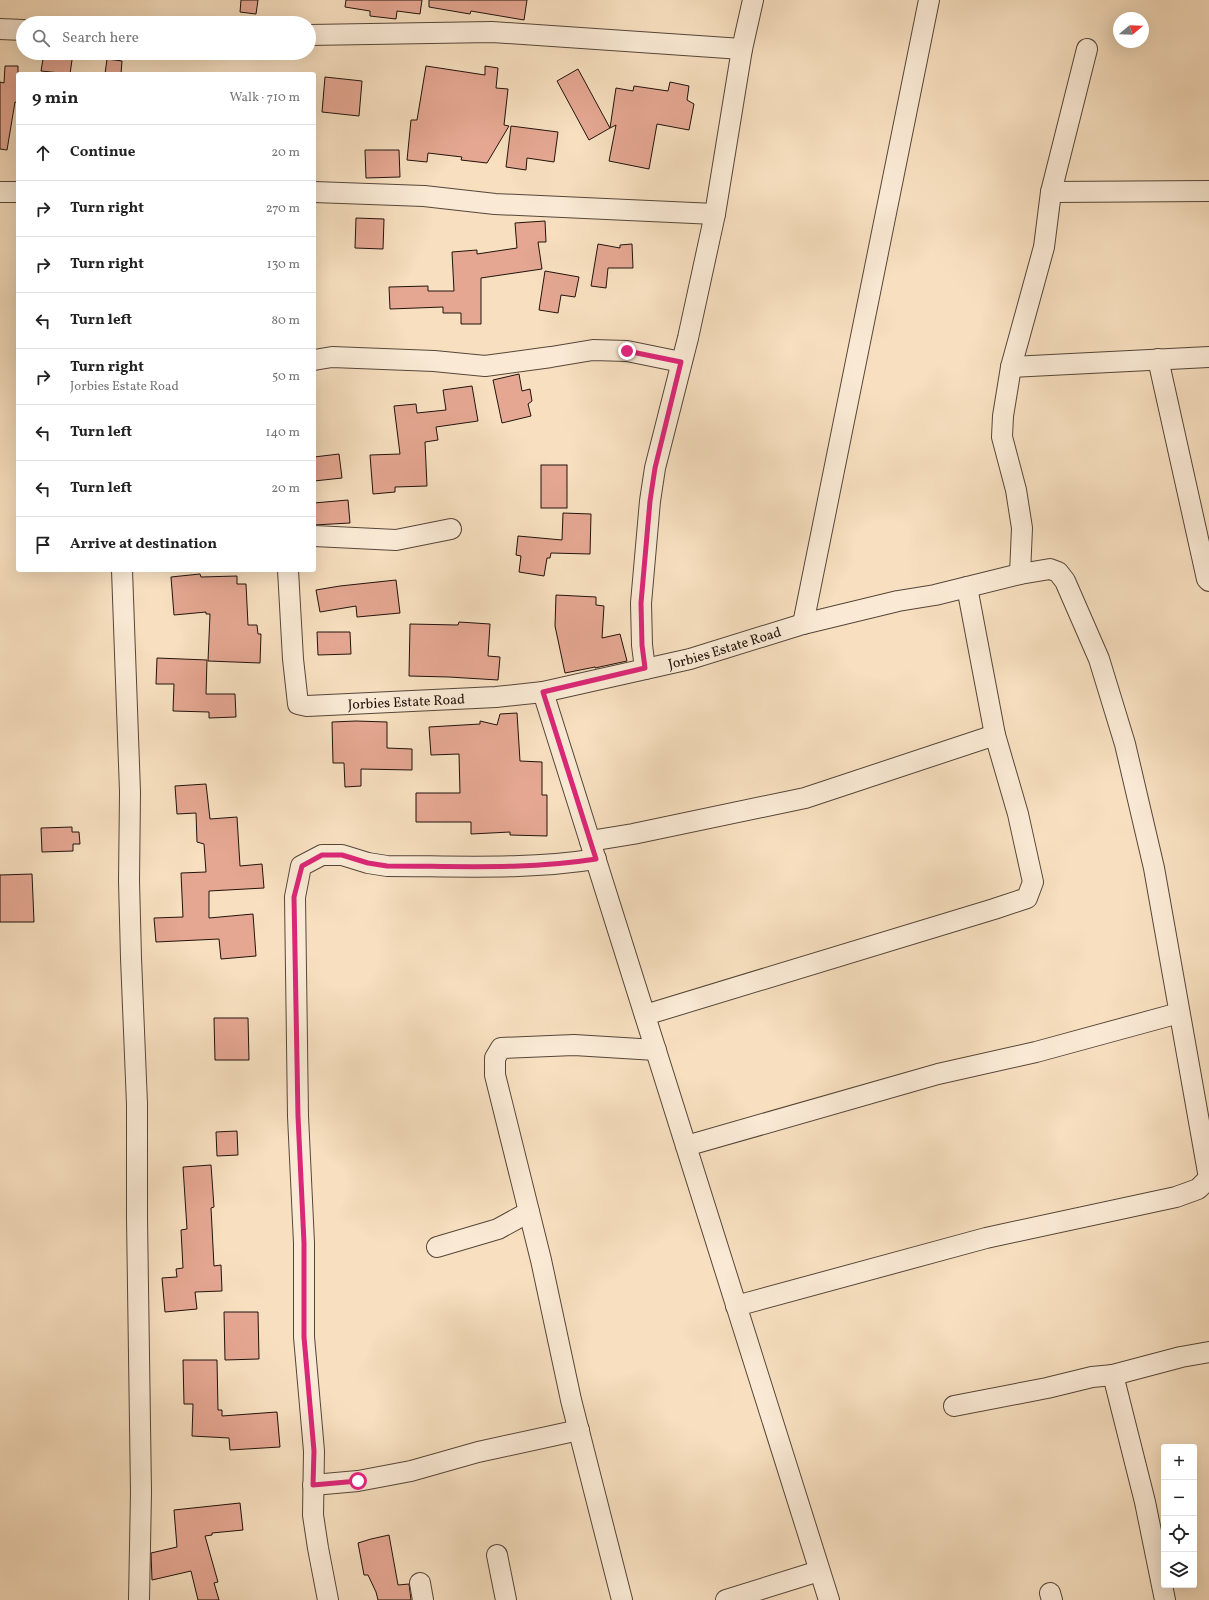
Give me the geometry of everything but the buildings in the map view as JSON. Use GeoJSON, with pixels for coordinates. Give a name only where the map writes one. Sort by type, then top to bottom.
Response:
{"type":"FeatureCollection","features":[{"type":"Feature","properties":{"kind":"street"},"geometry":{"type":"LineString","coordinates":[[645,668],[642,645],[641,603],[650,501],[655,468],[688,338],[715,214],[742,49],[754,0]]}},
{"type":"Feature","properties":{"kind":"street"},"geometry":{"type":"LineString","coordinates":[[803,624],[928,0]]}},
{"type":"Feature","properties":{"kind":"street"},"geometry":{"type":"LineString","coordinates":[[0,29],[16,30]]}},
{"type":"Feature","properties":{"kind":"street"},"geometry":{"type":"LineString","coordinates":[[316,35],[492,32],[742,49]]}},
{"type":"Feature","properties":{"kind":"street"},"geometry":{"type":"LineString","coordinates":[[1020,574],[1022,528],[1016,490],[1002,437],[1011,367],[1044,246],[1051,192],[1087,49]]}},
{"type":"Feature","properties":{"kind":"street"},"geometry":{"type":"LineString","coordinates":[[1051,192],[1209,191]]}},
{"type":"Feature","properties":{"kind":"street"},"geometry":{"type":"LineString","coordinates":[[0,192],[16,192]]}},
{"type":"Feature","properties":{"kind":"street"},"geometry":{"type":"LineString","coordinates":[[316,192],[424,196],[495,204],[715,214]]}},
{"type":"Feature","properties":{"kind":"street"},"geometry":{"type":"LineString","coordinates":[[316,360],[332,357],[434,361],[485,366],[593,350],[627,351],[681,362]]}},
{"type":"Feature","properties":{"kind":"street"},"geometry":{"type":"LineString","coordinates":[[1011,367],[1209,357]]}},
{"type":"Feature","properties":{"kind":"street"},"geometry":{"type":"LineString","coordinates":[[1158,359],[1207,579],[1209,581]]}},
{"type":"Feature","properties":{"kind":"street"},"geometry":{"type":"LineString","coordinates":[[316,536],[396,540],[451,529]]}},
{"type":"Feature","properties":{"kind":"street","name":"Jorbies Estate Road"},"geometry":{"type":"LineString","coordinates":[[288,572],[293,659],[298,704],[307,706],[488,698],[543,692],[645,668],[690,660],[803,624],[898,601],[935,596],[1020,574],[1050,569],[1058,572],[1064,581],[1099,659],[1125,744],[1154,868],[1179,1013]]}},
{"type":"Feature","properties":{"kind":"street"},"geometry":{"type":"LineString","coordinates":[[122,572],[130,792],[130,911],[137,1104],[141,1492],[139,1600]]}},
{"type":"Feature","properties":{"kind":"street"},"geometry":{"type":"LineString","coordinates":[[645,1015],[1027,898],[1033,882],[1018,814],[995,735],[967,587]]}},
{"type":"Feature","properties":{"kind":"street"},"geometry":{"type":"LineString","coordinates":[[543,692],[829,1600]]}},
{"type":"Feature","properties":{"kind":"street"},"geometry":{"type":"LineString","coordinates":[[328,1600],[313,1515],[313,1443],[304,1337],[304,1243],[298,1116],[294,897],[302,866],[322,855],[342,855],[368,863],[387,866],[567,864],[593,850],[633,834],[805,798],[995,735]]}},
{"type":"Feature","properties":{"kind":"street"},"geometry":{"type":"LineString","coordinates":[[686,1146],[938,1074],[1036,1052],[1179,1013],[1209,1178],[1198,1189],[1176,1197],[986,1238],[736,1306]]}},
{"type":"Feature","properties":{"kind":"street"},"geometry":{"type":"LineString","coordinates":[[622,1600],[579,1430],[529,1212],[495,1075],[495,1058],[501,1048],[574,1045],[656,1050]]}},
{"type":"Feature","properties":{"kind":"street"},"geometry":{"type":"LineString","coordinates":[[437,1247],[498,1229],[529,1212]]}},
{"type":"Feature","properties":{"kind":"street"},"geometry":{"type":"LineString","coordinates":[[954,1406],[1047,1388],[1092,1377],[1114,1375],[1181,1357],[1209,1352]]}},
{"type":"Feature","properties":{"kind":"street"},"geometry":{"type":"LineString","coordinates":[[1114,1375],[1145,1502],[1165,1600]]}},
{"type":"Feature","properties":{"kind":"street"},"geometry":{"type":"LineString","coordinates":[[313,1485],[358,1481],[411,1471],[478,1452],[579,1430]]}},
{"type":"Feature","properties":{"kind":"street"},"geometry":{"type":"LineString","coordinates":[[497,1555],[506,1600]]}},
{"type":"Feature","properties":{"kind":"street"},"geometry":{"type":"LineString","coordinates":[[726,1600],[819,1571]]}},
{"type":"Feature","properties":{"kind":"route"},"geometry":{"type":"LineString","coordinates":[[358,1481],[313,1485],[314,1451],[304,1337],[304,1243],[298,1116],[294,897],[302,866],[322,855],[342,855],[368,863],[387,866],[567,864],[596,859],[543,692],[588,683],[645,668],[642,645],[641,603],[650,501],[655,468],[681,362],[627,351]]}}]}
